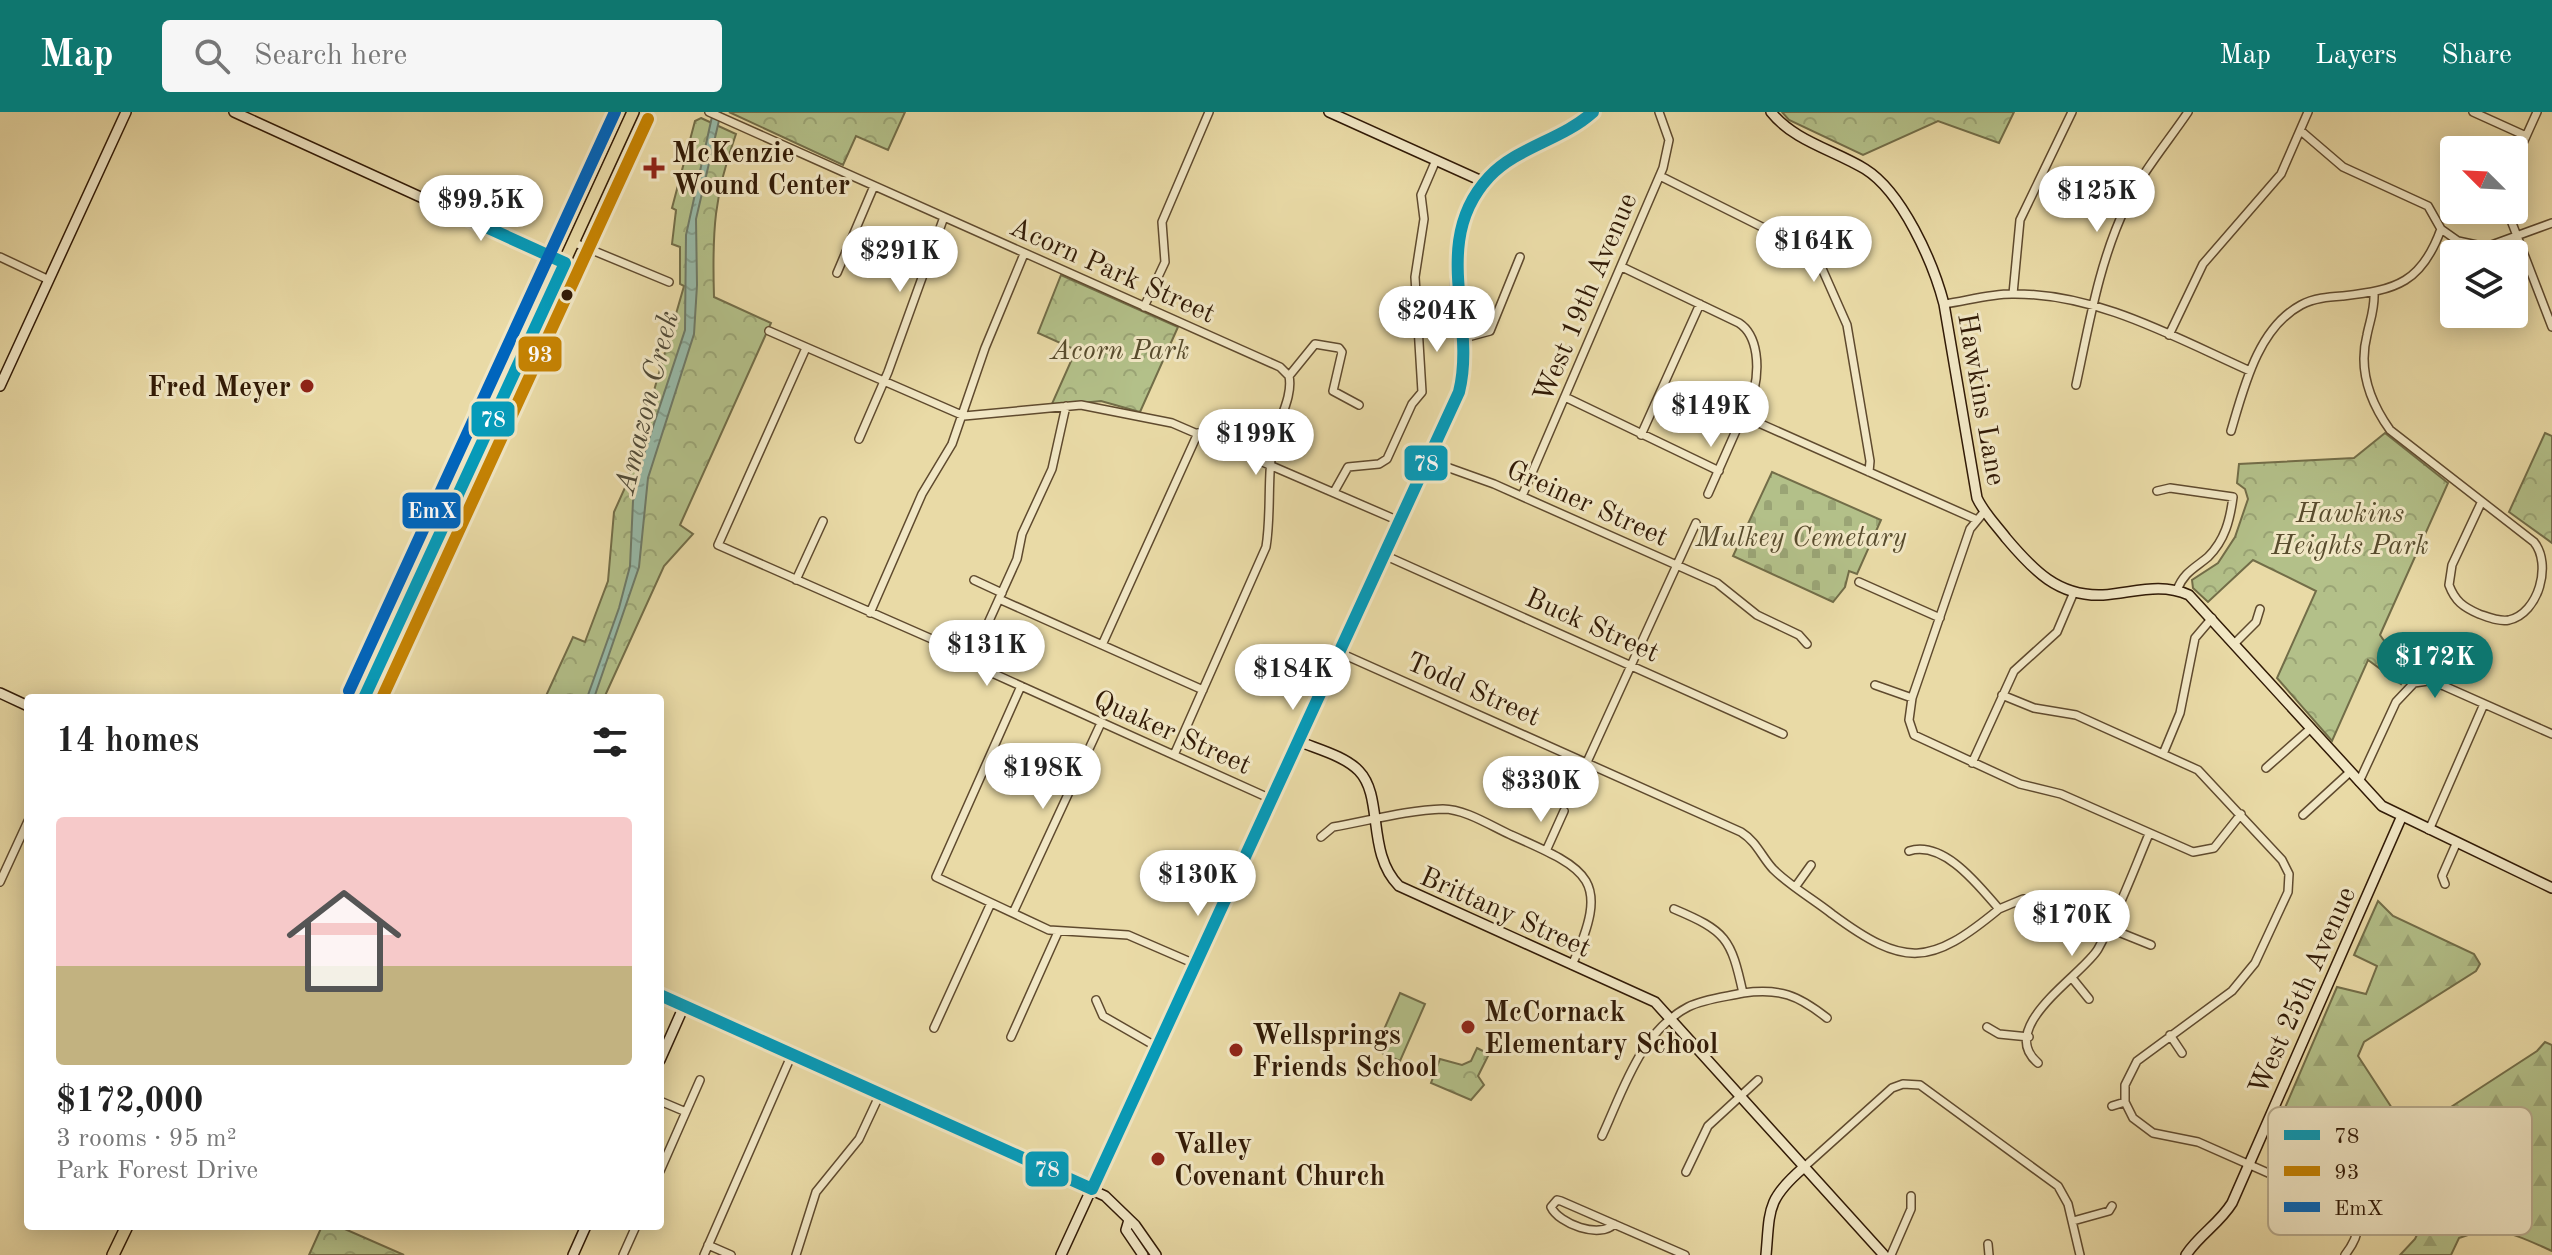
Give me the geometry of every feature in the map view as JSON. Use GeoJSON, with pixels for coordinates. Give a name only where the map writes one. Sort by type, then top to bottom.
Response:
{"type":"FeatureCollection","features":[{"type":"Feature","properties":{"kind":"main road"},"geometry":{"type":"LineString","coordinates":[[366,694],[633,112]]}},
{"type":"Feature","properties":{"kind":"main road"},"geometry":{"type":"LineString","coordinates":[[113,1255],[125,1230]]}},
{"type":"Feature","properties":{"kind":"street"},"geometry":{"type":"LineString","coordinates":[[0,386],[126,112]]}},
{"type":"Feature","properties":{"kind":"street"},"geometry":{"type":"LineString","coordinates":[[234,112],[565,263]]}},
{"type":"Feature","properties":{"kind":"street","name":"Acorn Park Street"},"geometry":{"type":"LineString","coordinates":[[709,112],[1280,367],[1289,376]]}},
{"type":"Feature","properties":{"kind":"street"},"geometry":{"type":"LineString","coordinates":[[1144,307],[1165,262],[1162,222],[1209,112]]}},
{"type":"Feature","properties":{"kind":"street"},"geometry":{"type":"LineString","coordinates":[[1329,112],[1484,182]]}},
{"type":"Feature","properties":{"kind":"street"},"geometry":{"type":"LineString","coordinates":[[1061,1255],[1462,381],[1464,338],[1456,291],[1458,250],[1466,219],[1484,182],[1509,159],[1572,132],[1593,112]]}},
{"type":"Feature","properties":{"kind":"street","name":"West 19th Avenue"},"geometry":{"type":"LineString","coordinates":[[1522,496],[1660,176],[1669,149],[1659,112]]}},
{"type":"Feature","properties":{"kind":"street","name":"Hawkins Lane"},"geometry":{"type":"LineString","coordinates":[[1771,112],[1791,131],[1872,174],[1893,193],[1935,275],[1944,304],[1975,488],[1984,512],[2037,573],[2074,592],[2106,595],[2157,588],[2177,590]]}},
{"type":"Feature","properties":{"kind":"street"},"geometry":{"type":"LineString","coordinates":[[2013,294],[2020,220],[2072,112]]}},
{"type":"Feature","properties":{"kind":"street"},"geometry":{"type":"LineString","coordinates":[[2076,385],[2106,257],[2127,204],[2188,112]]}},
{"type":"Feature","properties":{"kind":"street"},"geometry":{"type":"LineString","coordinates":[[2169,335],[2197,273],[2276,181],[2308,112]]}},
{"type":"Feature","properties":{"kind":"street"},"geometry":{"type":"LineString","coordinates":[[2473,112],[2526,136],[2537,112]]}},
{"type":"Feature","properties":{"kind":"street"},"geometry":{"type":"LineString","coordinates":[[2301,131],[2343,167],[2428,206],[2441,229],[2473,246],[2486,247],[2552,223]]}},
{"type":"Feature","properties":{"kind":"street"},"geometry":{"type":"LineString","coordinates":[[1334,492],[1348,467],[1379,464],[1387,459],[1412,404],[1422,392],[1415,277],[1424,219],[1421,195],[1436,160]]}},
{"type":"Feature","properties":{"kind":"street"},"geometry":{"type":"LineString","coordinates":[[1660,176],[1798,245],[1820,264],[1847,325],[1870,461],[1869,472]]}},
{"type":"Feature","properties":{"kind":"street"},"geometry":{"type":"LineString","coordinates":[[837,273],[874,186]]}},
{"type":"Feature","properties":{"kind":"street"},"geometry":{"type":"LineString","coordinates":[[859,439],[884,382],[944,217]]}},
{"type":"Feature","properties":{"kind":"street"},"geometry":{"type":"LineString","coordinates":[[2512,224],[2552,327]]}},
{"type":"Feature","properties":{"kind":"street"},"geometry":{"type":"LineString","coordinates":[[2231,431],[2250,371],[2271,333],[2301,305],[2321,298],[2374,292],[2398,285],[2420,270],[2441,229]]}},
{"type":"Feature","properties":{"kind":"street"},"geometry":{"type":"LineString","coordinates":[[575,243],[669,282]]}},
{"type":"Feature","properties":{"kind":"street"},"geometry":{"type":"LineString","coordinates":[[870,613],[922,494],[964,416],[988,340],[1024,254]]}},
{"type":"Feature","properties":{"kind":"street"},"geometry":{"type":"LineString","coordinates":[[0,257],[49,280]]}},
{"type":"Feature","properties":{"kind":"street"},"geometry":{"type":"LineString","coordinates":[[1464,338],[1490,331],[1520,257]]}},
{"type":"Feature","properties":{"kind":"street"},"geometry":{"type":"LineString","coordinates":[[1622,267],[1743,325],[1751,336],[1757,377],[1708,494]]}},
{"type":"Feature","properties":{"kind":"street"},"geometry":{"type":"LineString","coordinates":[[2374,292],[2375,308],[2367,333],[2364,363],[2375,406],[2390,430],[2534,542],[2544,562],[2542,577],[2529,605],[2511,619],[2487,617],[2463,606],[2449,585],[2452,565],[2481,503]]}},
{"type":"Feature","properties":{"kind":"street"},"geometry":{"type":"LineString","coordinates":[[1944,304],[2013,294],[2094,305],[2250,371]]}},
{"type":"Feature","properties":{"kind":"street"},"geometry":{"type":"LineString","coordinates":[[1641,435],[1700,304]]}},
{"type":"Feature","properties":{"kind":"street"},"geometry":{"type":"LineString","coordinates":[[769,331],[964,416],[1066,406],[1112,409],[1198,433],[1399,521]]}},
{"type":"Feature","properties":{"kind":"street"},"geometry":{"type":"LineString","coordinates":[[1174,755],[1266,547],[1271,517],[1272,465],[1289,376],[1312,347],[1321,343],[1342,350],[1334,393],[1359,405]]}},
{"type":"Feature","properties":{"kind":"street","name":"Quaker Street"},"geometry":{"type":"LineString","coordinates":[[806,348],[718,545],[939,642],[970,663],[1271,799]]}},
{"type":"Feature","properties":{"kind":"street"},"geometry":{"type":"LineString","coordinates":[[1565,397],[1719,471]]}},
{"type":"Feature","properties":{"kind":"street"},"geometry":{"type":"LineString","coordinates":[[970,663],[1019,556],[1022,534],[1056,459],[1066,406]]}},
{"type":"Feature","properties":{"kind":"street"},"geometry":{"type":"LineString","coordinates":[[1743,416],[1975,519]]}},
{"type":"Feature","properties":{"kind":"street"},"geometry":{"type":"LineString","coordinates":[[1102,645],[1198,433]]}},
{"type":"Feature","properties":{"kind":"street","name":"Greiner Street"},"geometry":{"type":"LineString","coordinates":[[1427,460],[1522,496],[1725,587],[1757,615],[1799,635],[1807,644]]}},
{"type":"Feature","properties":{"kind":"street"},"geometry":{"type":"LineString","coordinates":[[2157,491],[2170,488],[2233,497],[2224,535],[2207,557],[2183,576],[2177,590],[2197,602],[2382,806],[2401,818],[2552,888]]}},
{"type":"Feature","properties":{"kind":"street"},"geometry":{"type":"LineString","coordinates":[[1984,512],[1975,519],[1940,618],[1912,698],[1907,731],[1924,742],[2026,787],[2061,794],[2193,852],[2213,853],[2241,814]]}},
{"type":"Feature","properties":{"kind":"street"},"geometry":{"type":"LineString","coordinates":[[796,580],[823,521]]}},
{"type":"Feature","properties":{"kind":"street"},"geometry":{"type":"LineString","coordinates":[[1587,762],[1696,523]]}},
{"type":"Feature","properties":{"kind":"street","name":"Buck Street"},"geometry":{"type":"LineString","coordinates":[[1384,555],[1783,734]]}},
{"type":"Feature","properties":{"kind":"street"},"geometry":{"type":"LineString","coordinates":[[974,580],[1102,645],[1203,690]]}},
{"type":"Feature","properties":{"kind":"street"},"geometry":{"type":"LineString","coordinates":[[1859,582],[1940,618]]}},
{"type":"Feature","properties":{"kind":"street"},"geometry":{"type":"LineString","coordinates":[[1972,763],[2018,664],[2057,632],[2074,592]]}},
{"type":"Feature","properties":{"kind":"street"},"geometry":{"type":"LineString","coordinates":[[2235,643],[2256,622],[2260,609]]}},
{"type":"Feature","properties":{"kind":"street"},"geometry":{"type":"LineString","coordinates":[[2163,754],[2180,713],[2195,638],[2212,618]]}},
{"type":"Feature","properties":{"kind":"street","name":"Todd Street"},"geometry":{"type":"LineString","coordinates":[[1338,652],[1741,832],[1756,843],[1772,867],[1866,938],[1908,953],[1951,946],[1999,909],[2031,898],[2151,945]]}},
{"type":"Feature","properties":{"kind":"street"},"geometry":{"type":"LineString","coordinates":[[2359,782],[2396,702],[2414,683],[2436,684],[2552,734]]}},
{"type":"Feature","properties":{"kind":"street"},"geometry":{"type":"LineString","coordinates":[[1875,685],[1912,698]]}},
{"type":"Feature","properties":{"kind":"street"},"geometry":{"type":"LineString","coordinates":[[1021,686],[936,877],[1058,932],[1128,935],[1195,964]]}},
{"type":"Feature","properties":{"kind":"street"},"geometry":{"type":"LineString","coordinates":[[0,693],[24,704]]}},
{"type":"Feature","properties":{"kind":"street"},"geometry":{"type":"LineString","coordinates":[[2002,695],[2034,708],[2076,715],[2202,772],[2286,866],[2288,892],[2261,953],[2240,983],[2133,1067],[2125,1085],[2125,1102],[2137,1123],[2153,1133],[2192,1140],[2268,1172]]}},
{"type":"Feature","properties":{"kind":"street"},"geometry":{"type":"LineString","coordinates":[[2428,831],[2484,704]]}},
{"type":"Feature","properties":{"kind":"street"},"geometry":{"type":"LineString","coordinates":[[1013,913],[1101,723]]}},
{"type":"Feature","properties":{"kind":"street"},"geometry":{"type":"LineString","coordinates":[[2266,768],[2311,728]]}},
{"type":"Feature","properties":{"kind":"street","name":"Brittany Street"},"geometry":{"type":"LineString","coordinates":[[1298,741],[1360,771],[1367,783],[1383,863],[1403,889],[1651,1000],[1884,1255]]}},
{"type":"Feature","properties":{"kind":"street"},"geometry":{"type":"LineString","coordinates":[[2303,815],[2350,772]]}},
{"type":"Feature","properties":{"kind":"street"},"geometry":{"type":"LineString","coordinates":[[1321,837],[1329,828],[1452,810],[1546,851],[1578,869],[1591,895],[1592,919],[1572,965]]}},
{"type":"Feature","properties":{"kind":"street"},"geometry":{"type":"LineString","coordinates":[[1546,851],[1564,811]]}},
{"type":"Feature","properties":{"kind":"street","name":"West 25th Avenue"},"geometry":{"type":"LineString","coordinates":[[2274,1107],[2401,818]]}},
{"type":"Feature","properties":{"kind":"street"},"geometry":{"type":"LineString","coordinates":[[0,882],[24,830]]}},
{"type":"Feature","properties":{"kind":"street"},"geometry":{"type":"LineString","coordinates":[[2038,1063],[2031,1054],[2029,1037],[2043,1003],[2092,959],[2149,834]]}},
{"type":"Feature","properties":{"kind":"street"},"geometry":{"type":"LineString","coordinates":[[2445,884],[2442,876],[2456,844]]}},
{"type":"Feature","properties":{"kind":"street"},"geometry":{"type":"LineString","coordinates":[[1909,851],[1924,850],[1959,865],[1999,909]]}},
{"type":"Feature","properties":{"kind":"street"},"geometry":{"type":"LineString","coordinates":[[1796,886],[1811,865]]}},
{"type":"Feature","properties":{"kind":"street"},"geometry":{"type":"LineString","coordinates":[[934,1028],[991,903]]}},
{"type":"Feature","properties":{"kind":"street"},"geometry":{"type":"LineString","coordinates":[[1674,909],[1709,924],[1726,938],[1734,951],[1743,993]]}},
{"type":"Feature","properties":{"kind":"street"},"geometry":{"type":"LineString","coordinates":[[1011,1037],[1058,932]]}},
{"type":"Feature","properties":{"kind":"street"},"geometry":{"type":"LineString","coordinates":[[2072,978],[2089,999]]}},
{"type":"Feature","properties":{"kind":"street"},"geometry":{"type":"LineString","coordinates":[[1602,1136],[1637,1059],[1671,1020],[1695,1004],[1768,990],[1790,993],[1827,1018]]}},
{"type":"Feature","properties":{"kind":"street"},"geometry":{"type":"LineString","coordinates":[[664,997],[1092,1189],[1115,1203],[1156,1255]]}},
{"type":"Feature","properties":{"kind":"street"},"geometry":{"type":"LineString","coordinates":[[1096,1000],[1103,1016],[1125,1025],[1137,1038],[1157,1047]]}},
{"type":"Feature","properties":{"kind":"street"},"geometry":{"type":"LineString","coordinates":[[664,1051],[684,1006]]}},
{"type":"Feature","properties":{"kind":"street"},"geometry":{"type":"LineString","coordinates":[[1987,1027],[1999,1034],[2029,1037]]}},
{"type":"Feature","properties":{"kind":"street"},"geometry":{"type":"LineString","coordinates":[[2170,1035],[2182,1053]]}},
{"type":"Feature","properties":{"kind":"street"},"geometry":{"type":"LineString","coordinates":[[704,1255],[792,1054]]}},
{"type":"Feature","properties":{"kind":"street"},"geometry":{"type":"LineString","coordinates":[[664,1162],[700,1080]]}},
{"type":"Feature","properties":{"kind":"street"},"geometry":{"type":"LineString","coordinates":[[1686,1172],[1708,1126],[1758,1080]]}},
{"type":"Feature","properties":{"kind":"street"},"geometry":{"type":"LineString","coordinates":[[1766,1255],[1769,1207],[1780,1189],[1892,1088],[1914,1084],[1929,1090],[2049,1178],[2062,1191],[2073,1221],[2080,1255]]}},
{"type":"Feature","properties":{"kind":"street"},"geometry":{"type":"LineString","coordinates":[[796,1255],[816,1192],[859,1139],[880,1094]]}},
{"type":"Feature","properties":{"kind":"street"},"geometry":{"type":"LineString","coordinates":[[2112,1106],[2125,1102]]}},
{"type":"Feature","properties":{"kind":"street"},"geometry":{"type":"LineString","coordinates":[[664,1103],[686,1112]]}},
{"type":"Feature","properties":{"kind":"street","name":"West 25th Avenue"},"geometry":{"type":"LineString","coordinates":[[2186,1255],[2195,1242],[2224,1215],[2268,1121]]}},
{"type":"Feature","properties":{"kind":"street"},"geometry":{"type":"LineString","coordinates":[[1891,1255],[1911,1209],[1911,1196]]}},
{"type":"Feature","properties":{"kind":"street"},"geometry":{"type":"LineString","coordinates":[[1614,1224],[1606,1231],[1596,1232],[1556,1215],[1551,1207],[1557,1200],[1561,1201],[1614,1224],[1685,1255]]}},
{"type":"Feature","properties":{"kind":"street"},"geometry":{"type":"LineString","coordinates":[[2073,1221],[2109,1211],[2112,1206]]}},
{"type":"Feature","properties":{"kind":"street"},"geometry":{"type":"LineString","coordinates":[[1129,1220],[1126,1230],[1143,1255]]}},
{"type":"Feature","properties":{"kind":"street"},"geometry":{"type":"LineString","coordinates":[[573,1255],[584,1230]]}},
{"type":"Feature","properties":{"kind":"street"},"geometry":{"type":"LineString","coordinates":[[623,1255],[634,1230]]}},
{"type":"Feature","properties":{"kind":"street"},"geometry":{"type":"LineString","coordinates":[[2345,1255],[2355,1235]]}},
{"type":"Feature","properties":{"kind":"street"},"geometry":{"type":"LineString","coordinates":[[1988,1244],[1989,1255]]}},
{"type":"Feature","properties":{"kind":"street"},"geometry":{"type":"LineString","coordinates":[[708,1245],[731,1255]]}},
{"type":"Feature","properties":{"kind":"green space"},"geometry":{"type":"Polygon","coordinates":[[[729,112],[905,112],[888,150],[856,136],[843,165],[729,112]]]}},
{"type":"Feature","properties":{"kind":"green space"},"geometry":{"type":"Polygon","coordinates":[[[1782,112],[2014,112],[1999,143],[1938,121],[1863,155],[1789,120],[1782,112]]]}},
{"type":"Feature","properties":{"kind":"green space"},"geometry":{"type":"Polygon","coordinates":[[[701,118],[736,134],[723,176],[716,214],[714,297],[771,323],[680,525],[693,534],[664,566],[606,694],[547,694],[573,637],[585,642],[608,581],[614,512],[628,481],[684,286],[680,284],[680,247],[672,244],[676,210],[672,208],[695,121],[701,118]]]}},
{"type":"Feature","properties":{"kind":"green space","name":"Acorn Park"},"geometry":{"type":"Polygon","coordinates":[[[1061,275],[1178,327],[1140,412],[1101,401],[1051,406],[1076,350],[1038,333],[1061,275]]]}},
{"type":"Feature","properties":{"kind":"green space","name":"Hawkins Heights Park"},"geometry":{"type":"Polygon","coordinates":[[[2385,433],[2448,483],[2380,635],[2408,675],[2401,684],[2368,660],[2332,741],[2277,678],[2316,591],[2253,560],[2208,602],[2193,588],[2192,580],[2218,563],[2235,537],[2248,499],[2245,489],[2237,483],[2239,464],[2354,458],[2385,433]]]}},
{"type":"Feature","properties":{"kind":"green space"},"geometry":{"type":"Polygon","coordinates":[[[2545,433],[2552,436],[2552,543],[2509,512],[2545,433]]]}},
{"type":"Feature","properties":{"kind":"green space","name":"Mulkey Cemetary"},"geometry":{"type":"Polygon","coordinates":[[[1772,472],[1881,520],[1857,574],[1849,571],[1845,587],[1833,602],[1733,556],[1772,472]]]}},
{"type":"Feature","properties":{"kind":"green space"},"geometry":{"type":"Polygon","coordinates":[[[2378,901],[2393,916],[2474,954],[2480,964],[2476,971],[2364,1042],[2358,1056],[2391,1107],[2285,1107],[2337,987],[2366,994],[2377,966],[2354,955],[2378,901]]]}},
{"type":"Feature","properties":{"kind":"green space"},"geometry":{"type":"Polygon","coordinates":[[[1400,993],[1425,1004],[1400,1061],[1375,1050],[1400,993]]]}},
{"type":"Feature","properties":{"kind":"green space"},"geometry":{"type":"Polygon","coordinates":[[[2545,1042],[2552,1045],[2552,1251],[2513,1235],[2532,1235],[2532,1107],[2451,1107],[2537,1051],[2545,1042]]]}},
{"type":"Feature","properties":{"kind":"green space"},"geometry":{"type":"Polygon","coordinates":[[[1477,1048],[1489,1054],[1478,1076],[1484,1085],[1471,1100],[1431,1083],[1440,1059],[1462,1065],[1471,1061],[1477,1048]]]}},
{"type":"Feature","properties":{"kind":"green space"},"geometry":{"type":"Polygon","coordinates":[[[320,1230],[347,1230],[404,1255],[309,1255],[320,1230]]]}},
{"type":"Feature","properties":{"kind":"green space"},"geometry":{"type":"Polygon","coordinates":[[[2417,1235],[2470,1235],[2459,1238],[2451,1255],[2400,1255],[2417,1235]]]}},
{"type":"Feature","properties":{"kind":"water"},"geometry":{"type":"Polygon","coordinates":[[[713,112],[721,112],[696,219],[694,334],[648,478],[639,567],[595,694],[588,694],[619,608],[630,566],[633,501],[640,466],[685,330],[686,235],[713,112]]]}},
{"type":"Feature","properties":{"kind":"transit line","name":"EmX"},"geometry":{"type":"LineString","coordinates":[[349,691],[615,112]]}},
{"type":"Feature","properties":{"kind":"transit line","name":"78"},"geometry":{"type":"LineString","coordinates":[[664,997],[1092,1189],[1459,392],[1463,337],[1458,255],[1462,228],[1471,202],[1500,167],[1568,130],[1593,112]]}},
{"type":"Feature","properties":{"kind":"transit line","name":"93"},"geometry":{"type":"LineString","coordinates":[[384,694],[648,119]]}},
{"type":"Feature","properties":{"kind":"transit line","name":"78"},"geometry":{"type":"LineString","coordinates":[[366,694],[565,263],[442,207]]}},
{"type":"Feature","properties":{"kind":"place","name":"McKenzie Wound Center"},"geometry":{"type":"Point","coordinates":[654,168]}},
{"type":"Feature","properties":{"kind":"place","name":"Fred Meyer"},"geometry":{"type":"Point","coordinates":[307,386]}},
{"type":"Feature","properties":{"kind":"place","name":"McCornack Elementary School"},"geometry":{"type":"Point","coordinates":[1468,1027]}},
{"type":"Feature","properties":{"kind":"place","name":"Wellsprings Friends School"},"geometry":{"type":"Point","coordinates":[1236,1050]}},
{"type":"Feature","properties":{"kind":"place","name":"Valley Covenant Church"},"geometry":{"type":"Point","coordinates":[1158,1159]}},
{"type":"Feature","properties":{"kind":"water label","name":"Amazon Creek"},"geometry":{"type":"Point","coordinates":[646,402]}}]}
